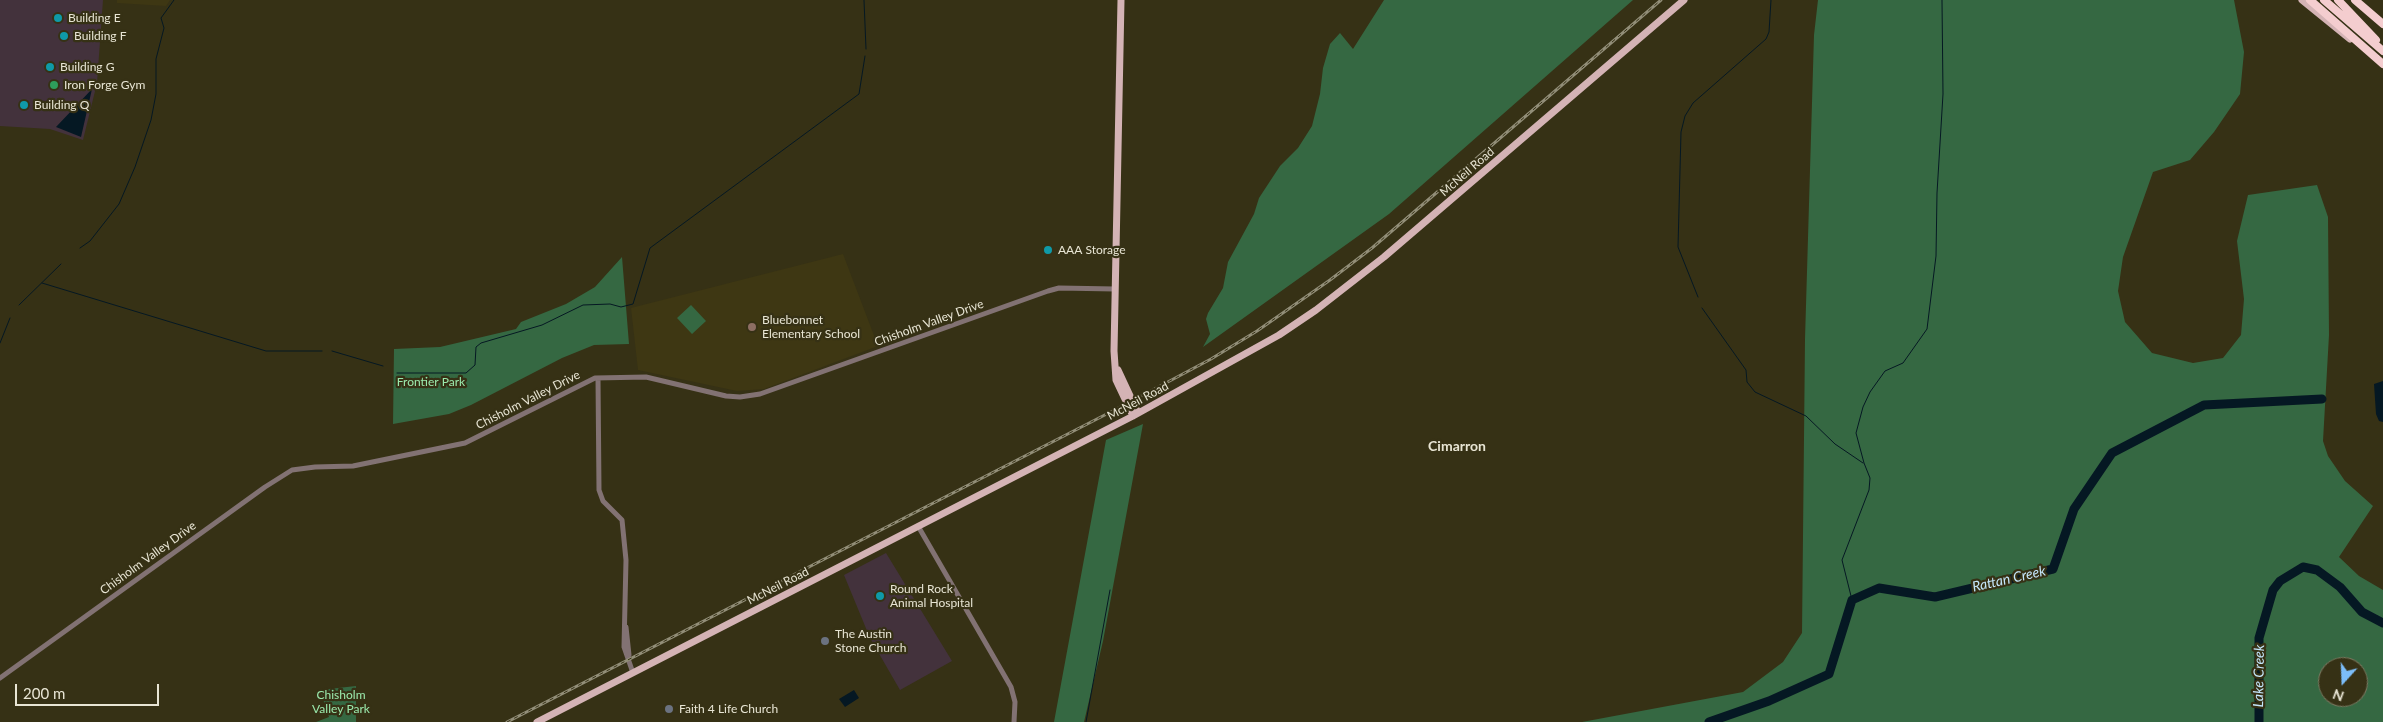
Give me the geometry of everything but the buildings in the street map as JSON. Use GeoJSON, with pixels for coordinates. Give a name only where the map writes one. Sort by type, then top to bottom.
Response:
{"type":"FeatureCollection","features":[{"type":"Feature","properties":{"kind":"highway"},"geometry":{"type":"LineString","coordinates":[[2310,0],[2383,65]]}},
{"type":"Feature","properties":{"kind":"highway"},"geometry":{"type":"LineString","coordinates":[[2324,0],[2383,51]]}},
{"type":"Feature","properties":{"kind":"highway"},"geometry":{"type":"LineString","coordinates":[[2338,0],[2383,46]]}},
{"type":"Feature","properties":{"kind":"highway"},"geometry":{"type":"LineString","coordinates":[[2355,0],[2383,24]]}},
{"type":"Feature","properties":{"kind":"main road"},"geometry":{"type":"LineString","coordinates":[[1121,0],[1115,363],[1135,415]]}},
{"type":"Feature","properties":{"kind":"main road","name":"McNeil Road"},"geometry":{"type":"LineString","coordinates":[[537,722],[1135,415],[1279,334],[1343,289],[1431,218],[1684,0]]}},
{"type":"Feature","properties":{"kind":"main road"},"geometry":{"type":"LineString","coordinates":[[2302,0],[2383,65]]}},
{"type":"Feature","properties":{"kind":"street","name":"Chisholm Valley Drive"},"geometry":{"type":"LineString","coordinates":[[0,678],[285,473],[315,467],[353,466],[465,443],[588,381],[598,378],[646,377],[726,396],[740,397],[760,394],[1048,291],[1059,288],[1115,289]]}},
{"type":"Feature","properties":{"kind":"street"},"geometry":{"type":"LineString","coordinates":[[598,378],[599,490],[603,501],[622,520],[626,560],[624,651],[633,673]]}},
{"type":"Feature","properties":{"kind":"street"},"geometry":{"type":"LineString","coordinates":[[918,526],[1011,687],[1015,702],[1014,722]]}},
{"type":"Feature","properties":{"kind":"shaded area"},"geometry":{"type":"Polygon","coordinates":[[[0,0],[103,0],[97,83],[83,140],[50,129],[0,126],[0,0]]]}},
{"type":"Feature","properties":{"kind":"shaded area"},"geometry":{"type":"Polygon","coordinates":[[[117,0],[170,0],[166,6],[117,3],[117,0]]]}},
{"type":"Feature","properties":{"kind":"shaded area","name":"Bluebonnet Elementary School"},"geometry":{"type":"Polygon","coordinates":[[[843,254],[878,346],[764,389],[737,391],[638,370],[631,308],[843,254]]]}},
{"type":"Feature","properties":{"kind":"shaded area"},"geometry":{"type":"Polygon","coordinates":[[[886,553],[952,661],[900,690],[870,638],[844,575],[886,553]]]}},
{"type":"Feature","properties":{"kind":"green space"},"geometry":{"type":"Polygon","coordinates":[[[1384,0],[1633,0],[1389,214],[1203,347],[1210,334],[1206,319],[1208,313],[1223,288],[1228,262],[1254,214],[1259,198],[1280,166],[1298,148],[1312,126],[1320,94],[1323,68],[1330,44],[1340,33],[1353,49],[1384,0]]]}},
{"type":"Feature","properties":{"kind":"green space"},"geometry":{"type":"Polygon","coordinates":[[[1818,0],[2234,0],[2244,52],[2240,94],[2214,132],[2190,160],[2153,172],[2123,257],[2118,291],[2125,322],[2152,353],[2193,363],[2223,358],[2241,335],[2244,299],[2237,241],[2248,195],[2317,185],[2328,217],[2329,335],[2323,441],[2328,456],[2345,481],[2373,506],[2339,557],[2359,576],[2383,590],[2383,722],[1582,722],[1743,692],[1783,662],[1802,633],[1805,339],[1814,35],[1818,0]]]}},
{"type":"Feature","properties":{"kind":"green space","name":"Frontier Park"},"geometry":{"type":"Polygon","coordinates":[[[622,257],[629,344],[594,345],[562,358],[471,405],[449,414],[393,424],[394,349],[440,347],[516,329],[521,322],[566,304],[595,287],[622,257]]]}},
{"type":"Feature","properties":{"kind":"green space"},"geometry":{"type":"Polygon","coordinates":[[[691,305],[706,321],[692,334],[677,318],[691,305]]]}},
{"type":"Feature","properties":{"kind":"green space"},"geometry":{"type":"Polygon","coordinates":[[[1143,424],[1103,641],[1084,722],[1054,722],[1106,440],[1143,424]]]}},
{"type":"Feature","properties":{"kind":"green space","name":"Chisholm Valley Park"},"geometry":{"type":"Polygon","coordinates":[[[356,686],[356,722],[316,722],[329,717],[320,690],[356,686]]]}},
{"type":"Feature","properties":{"kind":"water"},"geometry":{"type":"Polygon","coordinates":[[[92,89],[81,137],[56,127],[92,89]]]}},
{"type":"Feature","properties":{"kind":"water"},"geometry":{"type":"Polygon","coordinates":[[[2383,381],[2383,422],[2379,421],[2376,414],[2374,384],[2383,381]]]}},
{"type":"Feature","properties":{"kind":"water"},"geometry":{"type":"Polygon","coordinates":[[[854,690],[859,698],[845,707],[839,699],[854,690]]]}},
{"type":"Feature","properties":{"kind":"waterway"},"geometry":{"type":"LineString","coordinates":[[80,248],[90,241],[119,204],[135,167],[151,120],[156,94],[156,59],[164,28],[161,18],[174,0]]}},
{"type":"Feature","properties":{"kind":"waterway"},"geometry":{"type":"LineString","coordinates":[[864,0],[866,49]]}},
{"type":"Feature","properties":{"kind":"waterway"},"geometry":{"type":"LineString","coordinates":[[1698,297],[1678,247],[1681,132],[1685,116],[1693,103],[1766,39],[1769,32],[1771,0]]}},
{"type":"Feature","properties":{"kind":"waterway"},"geometry":{"type":"LineString","coordinates":[[1852,600],[1842,560],[1869,490],[1870,478],[1856,433],[1863,407],[1870,392],[1885,371],[1903,363],[1927,329],[1936,256],[1937,193],[1943,94],[1942,0]]}},
{"type":"Feature","properties":{"kind":"waterway"},"geometry":{"type":"LineString","coordinates":[[397,373],[466,373],[475,365],[476,347],[481,343],[542,325],[583,305],[610,304],[621,307],[633,304],[650,248],[859,94],[865,56]]}},
{"type":"Feature","properties":{"kind":"waterway"},"geometry":{"type":"LineString","coordinates":[[19,305],[61,264]]}},
{"type":"Feature","properties":{"kind":"waterway"},"geometry":{"type":"LineString","coordinates":[[42,283],[266,351],[322,351]]}},
{"type":"Feature","properties":{"kind":"waterway"},"geometry":{"type":"LineString","coordinates":[[1702,308],[1746,370],[1747,382],[1755,392],[1806,416],[1835,444],[1863,463]]}},
{"type":"Feature","properties":{"kind":"waterway"},"geometry":{"type":"LineString","coordinates":[[0,343],[10,318]]}},
{"type":"Feature","properties":{"kind":"waterway"},"geometry":{"type":"LineString","coordinates":[[332,351],[383,366]]}},
{"type":"Feature","properties":{"kind":"waterway","name":"Rattan Creek"},"geometry":{"type":"LineString","coordinates":[[1709,722],[1769,701],[1829,674],[1852,600],[1879,588],[1935,597],[2053,569],[2074,509],[2112,453],[2204,405],[2322,399]]}},
{"type":"Feature","properties":{"kind":"waterway","name":"Lake Creek"},"geometry":{"type":"LineString","coordinates":[[2259,722],[2259,638],[2273,590],[2280,581],[2303,567],[2317,570],[2340,587],[2362,612],[2383,623]]}},
{"type":"Feature","properties":{"kind":"waterway"},"geometry":{"type":"LineString","coordinates":[[1086,722],[1110,590]]}},
{"type":"Feature","properties":{"kind":"railway"},"geometry":{"type":"LineString","coordinates":[[507,722],[1132,401],[1211,359],[1257,331],[1372,248],[1661,0]]}},
{"type":"Feature","properties":{"kind":"place","name":"Building E"},"geometry":{"type":"Point","coordinates":[58,18]}},
{"type":"Feature","properties":{"kind":"place","name":"Building F"},"geometry":{"type":"Point","coordinates":[64,36]}},
{"type":"Feature","properties":{"kind":"place","name":"Building G"},"geometry":{"type":"Point","coordinates":[50,67]}},
{"type":"Feature","properties":{"kind":"place","name":"Iron Forge Gym"},"geometry":{"type":"Point","coordinates":[54,85]}},
{"type":"Feature","properties":{"kind":"place","name":"Building Q"},"geometry":{"type":"Point","coordinates":[24,105]}},
{"type":"Feature","properties":{"kind":"place","name":"AAA Storage"},"geometry":{"type":"Point","coordinates":[1048,250]}},
{"type":"Feature","properties":{"kind":"place","name":"Bluebonnet Elementary School"},"geometry":{"type":"Point","coordinates":[752,327]}},
{"type":"Feature","properties":{"kind":"place","name":"Round Rock Animal Hospital"},"geometry":{"type":"Point","coordinates":[880,596]}},
{"type":"Feature","properties":{"kind":"place","name":"The Austin Stone Church"},"geometry":{"type":"Point","coordinates":[825,641]}},
{"type":"Feature","properties":{"kind":"place","name":"Faith 4 Life Church"},"geometry":{"type":"Point","coordinates":[669,709]}},
{"type":"Feature","properties":{"kind":"district","name":"Cimarron"},"geometry":{"type":"Point","coordinates":[1457,446]}}]}
